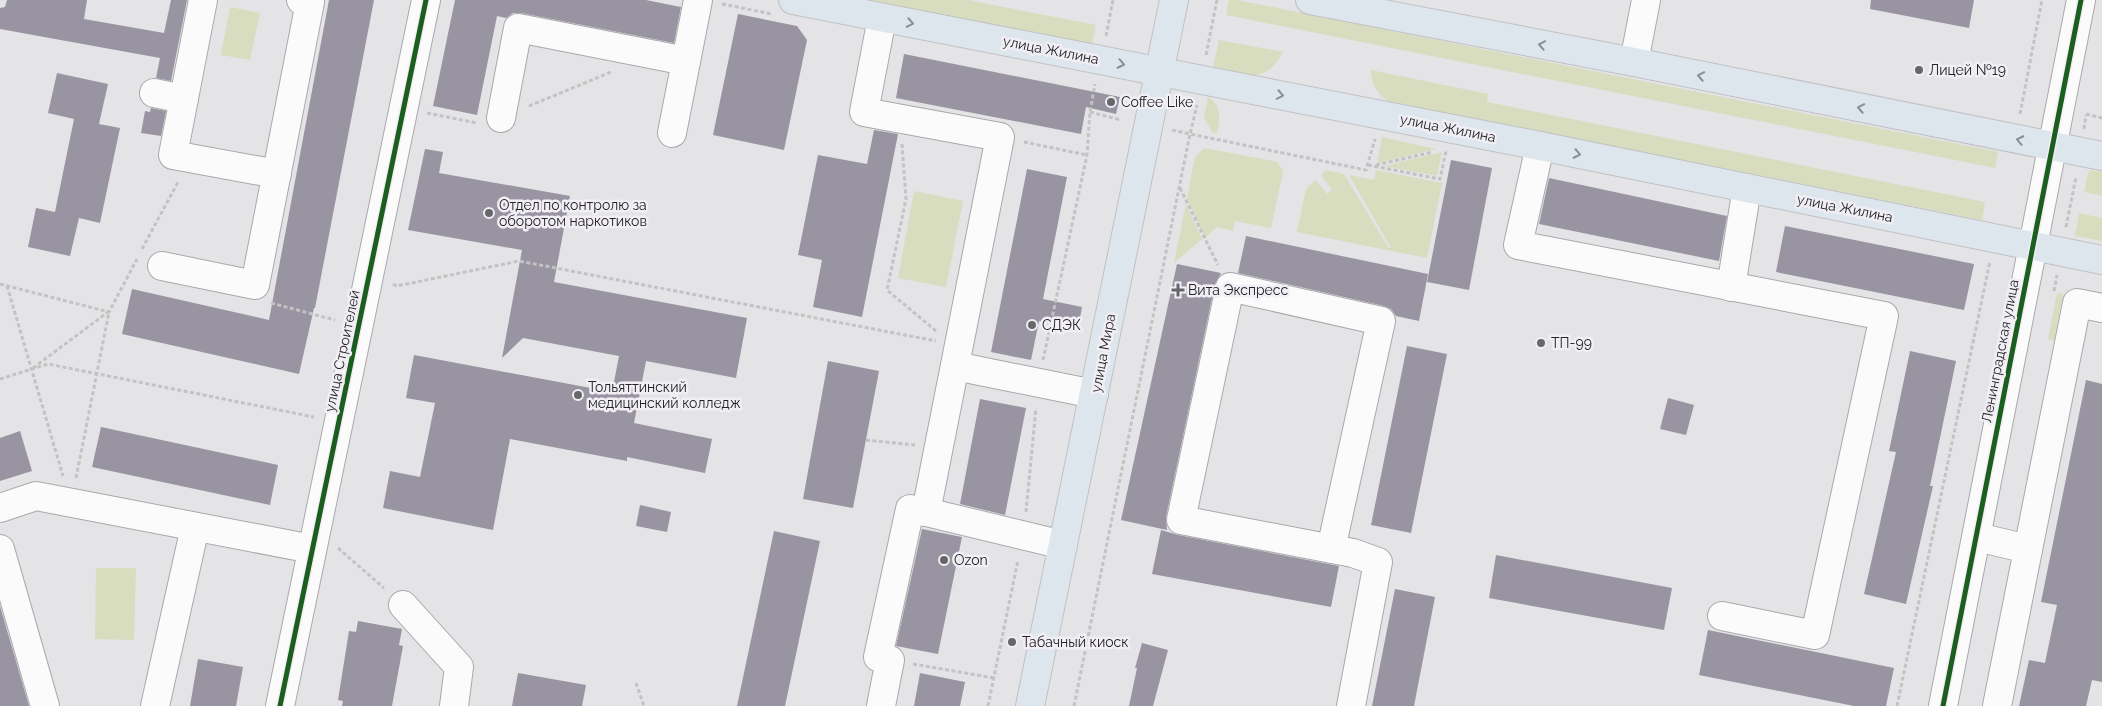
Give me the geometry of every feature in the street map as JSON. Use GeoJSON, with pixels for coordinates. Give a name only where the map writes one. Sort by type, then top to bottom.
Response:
{"type":"FeatureCollection","features":[{"type":"Feature","properties":{"kind":"main road","name":"улица Жилина"},"geometry":{"type":"LineString","coordinates":[[793,0],[1540,146],[2102,260]]}},
{"type":"Feature","properties":{"kind":"main road","name":"улица Мира"},"geometry":{"type":"LineString","coordinates":[[1030,706],[1174,0]]}},
{"type":"Feature","properties":{"kind":"main road"},"geometry":{"type":"LineString","coordinates":[[1310,0],[1634,62],[2091,154]]}},
{"type":"Feature","properties":{"kind":"street"},"geometry":{"type":"LineString","coordinates":[[204,0],[173,154],[277,174]]}},
{"type":"Feature","properties":{"kind":"street"},"geometry":{"type":"LineString","coordinates":[[162,266],[256,285],[310,2],[301,0]]}},
{"type":"Feature","properties":{"kind":"street","name":"улица Строителей"},"geometry":{"type":"LineString","coordinates":[[280,706],[426,0]]}},
{"type":"Feature","properties":{"kind":"street"},"geometry":{"type":"LineString","coordinates":[[672,133],[698,0]]}},
{"type":"Feature","properties":{"kind":"street"},"geometry":{"type":"LineString","coordinates":[[1634,62],[1646,0]]}},
{"type":"Feature","properties":{"kind":"street","name":"Ленинградская улица"},"geometry":{"type":"LineString","coordinates":[[1942,706],[1977,537],[2032,245],[2081,0]]}},
{"type":"Feature","properties":{"kind":"street"},"geometry":{"type":"LineString","coordinates":[[882,18],[864,112],[1000,137],[955,352],[926,512]]}},
{"type":"Feature","properties":{"kind":"street"},"geometry":{"type":"LineString","coordinates":[[500,118],[518,28],[686,61]]}},
{"type":"Feature","properties":{"kind":"street"},"geometry":{"type":"LineString","coordinates":[[154,94],[184,99]]}},
{"type":"Feature","properties":{"kind":"street"},"geometry":{"type":"LineString","coordinates":[[1540,146],[1518,245],[1884,316],[1814,635],[1722,616]]}},
{"type":"Feature","properties":{"kind":"street"},"geometry":{"type":"LineString","coordinates":[[1731,287],[1747,188]]}},
{"type":"Feature","properties":{"kind":"street"},"geometry":{"type":"LineString","coordinates":[[1331,549],[1381,321],[1230,287],[1182,520],[1331,549],[1353,553],[1378,562],[1351,706]]}},
{"type":"Feature","properties":{"kind":"street"},"geometry":{"type":"LineString","coordinates":[[1997,706],[2077,303],[2102,308]]}},
{"type":"Feature","properties":{"kind":"street"},"geometry":{"type":"LineString","coordinates":[[955,352],[1094,394]]}},
{"type":"Feature","properties":{"kind":"street"},"geometry":{"type":"LineString","coordinates":[[0,508],[36,496],[312,549]]}},
{"type":"Feature","properties":{"kind":"street"},"geometry":{"type":"LineString","coordinates":[[880,706],[890,660],[878,657],[910,509],[1063,545]]}},
{"type":"Feature","properties":{"kind":"street"},"geometry":{"type":"LineString","coordinates":[[155,706],[195,527]]}},
{"type":"Feature","properties":{"kind":"street"},"geometry":{"type":"LineString","coordinates":[[1977,537],[2028,549]]}},
{"type":"Feature","properties":{"kind":"street"},"geometry":{"type":"LineString","coordinates":[[0,550],[46,706]]}},
{"type":"Feature","properties":{"kind":"street"},"geometry":{"type":"LineString","coordinates":[[403,605],[462,658],[454,706]]}},
{"type":"Feature","properties":{"kind":"path"},"geometry":{"type":"LineString","coordinates":[[1206,59],[1217,0]]}},
{"type":"Feature","properties":{"kind":"path"},"geometry":{"type":"LineString","coordinates":[[2015,139],[2042,0]]}},
{"type":"Feature","properties":{"kind":"path"},"geometry":{"type":"LineString","coordinates":[[423,112],[486,125],[618,70]]}},
{"type":"Feature","properties":{"kind":"path"},"geometry":{"type":"LineString","coordinates":[[1074,706],[1198,102]]}},
{"type":"Feature","properties":{"kind":"path"},"geometry":{"type":"LineString","coordinates":[[2071,203],[2091,154],[2088,105]]}},
{"type":"Feature","properties":{"kind":"path"},"geometry":{"type":"LineString","coordinates":[[1090,112],[1121,120]]}},
{"type":"Feature","properties":{"kind":"path"},"geometry":{"type":"LineString","coordinates":[[900,119],[906,199],[887,290],[955,352]]}},
{"type":"Feature","properties":{"kind":"path"},"geometry":{"type":"LineString","coordinates":[[1168,130],[1366,170],[1373,142],[1377,136]]}},
{"type":"Feature","properties":{"kind":"path"},"geometry":{"type":"LineString","coordinates":[[1000,137],[1087,155]]}},
{"type":"Feature","properties":{"kind":"path"},"geometry":{"type":"LineString","coordinates":[[1368,165],[1373,166],[1440,179],[1447,147],[1373,166]]}},
{"type":"Feature","properties":{"kind":"path"},"geometry":{"type":"LineString","coordinates":[[71,503],[109,312],[191,158]]}},
{"type":"Feature","properties":{"kind":"path"},"geometry":{"type":"LineString","coordinates":[[1180,187],[1205,241],[1230,287]]}},
{"type":"Feature","properties":{"kind":"path"},"geometry":{"type":"LineString","coordinates":[[1897,706],[1995,238]]}},
{"type":"Feature","properties":{"kind":"path"},"geometry":{"type":"LineString","coordinates":[[387,282],[397,286],[519,260],[955,352]]}},
{"type":"Feature","properties":{"kind":"path"},"geometry":{"type":"LineString","coordinates":[[0,284],[109,312]]}},
{"type":"Feature","properties":{"kind":"path"},"geometry":{"type":"LineString","coordinates":[[256,285],[266,301],[338,320]]}},
{"type":"Feature","properties":{"kind":"path"},"geometry":{"type":"LineString","coordinates":[[7,286],[71,503]]}},
{"type":"Feature","properties":{"kind":"path"},"geometry":{"type":"LineString","coordinates":[[32,369],[109,312]]}},
{"type":"Feature","properties":{"kind":"path"},"geometry":{"type":"LineString","coordinates":[[0,379],[48,364],[339,422]]}},
{"type":"Feature","properties":{"kind":"path"},"geometry":{"type":"LineString","coordinates":[[866,440],[938,448]]}},
{"type":"Feature","properties":{"kind":"path"},"geometry":{"type":"LineString","coordinates":[[890,660],[994,678]]}},
{"type":"Feature","properties":{"kind":"path"},"geometry":{"type":"LineString","coordinates":[[636,683],[644,706]]}},
{"type":"Feature","properties":{"kind":"green space"},"geometry":{"type":"Polygon","coordinates":[[[865,0],[968,0],[1096,25],[1092,44],[865,0]]]}},
{"type":"Feature","properties":{"kind":"green space"},"geometry":{"type":"Polygon","coordinates":[[[1229,0],[1237,0],[1998,152],[1995,168],[1226,15],[1229,0]]]}},
{"type":"Feature","properties":{"kind":"green space"},"geometry":{"type":"Polygon","coordinates":[[[230,7],[260,13],[250,60],[221,55],[230,7]]]}},
{"type":"Feature","properties":{"kind":"green space"},"geometry":{"type":"Polygon","coordinates":[[[1219,40],[1283,52],[1269,70],[1261,74],[1244,75],[1213,68],[1219,40]]]}},
{"type":"Feature","properties":{"kind":"green space"},"geometry":{"type":"Polygon","coordinates":[[[1371,70],[1488,94],[1487,102],[1985,202],[1982,220],[1389,102],[1376,89],[1371,70]]]}},
{"type":"Feature","properties":{"kind":"green space"},"geometry":{"type":"Polygon","coordinates":[[[1208,97],[1218,108],[1217,133],[1212,132],[1204,118],[1208,97]]]}},
{"type":"Feature","properties":{"kind":"green space"},"geometry":{"type":"Polygon","coordinates":[[[1382,137],[1436,149],[1377,163],[1382,137]]]}},
{"type":"Feature","properties":{"kind":"green space"},"geometry":{"type":"Polygon","coordinates":[[[1204,148],[1278,162],[1283,172],[1271,228],[1235,221],[1233,231],[1217,227],[1205,238],[1187,198],[1195,157],[1204,148]]]}},
{"type":"Feature","properties":{"kind":"green space"},"geometry":{"type":"Polygon","coordinates":[[[1442,152],[1437,176],[1384,166],[1442,152]]]}},
{"type":"Feature","properties":{"kind":"green space"},"geometry":{"type":"Polygon","coordinates":[[[1326,170],[1344,174],[1388,247],[1391,248],[1349,175],[1374,180],[1376,170],[1442,183],[1427,258],[1297,232],[1306,189],[1316,180],[1327,194],[1332,190],[1321,175],[1326,170]]]}},
{"type":"Feature","properties":{"kind":"green space"},"geometry":{"type":"Polygon","coordinates":[[[2089,170],[2102,172],[2102,196],[2084,192],[2089,170]]]}},
{"type":"Feature","properties":{"kind":"green space"},"geometry":{"type":"Polygon","coordinates":[[[914,191],[963,201],[946,287],[898,278],[914,191]]]}},
{"type":"Feature","properties":{"kind":"green space"},"geometry":{"type":"Polygon","coordinates":[[[1186,204],[1202,239],[1174,263],[1186,204]]]}},
{"type":"Feature","properties":{"kind":"green space"},"geometry":{"type":"Polygon","coordinates":[[[2079,213],[2102,218],[2102,241],[2075,236],[2079,213]]]}},
{"type":"Feature","properties":{"kind":"green space"},"geometry":{"type":"Polygon","coordinates":[[[2057,293],[2063,294],[2054,341],[2048,339],[2057,293]]]}},
{"type":"Feature","properties":{"kind":"green space"},"geometry":{"type":"Polygon","coordinates":[[[96,568],[136,568],[134,640],[95,639],[96,568]]]}},
{"type":"Feature","properties":{"kind":"building"},"geometry":{"type":"Polygon","coordinates":[[[7,0],[87,0],[84,19],[164,33],[171,0],[187,0],[171,81],[156,78],[160,58],[0,29],[0,8],[5,7],[7,0]]]}},
{"type":"Feature","properties":{"kind":"building"},"geometry":{"type":"Polygon","coordinates":[[[329,0],[374,0],[315,308],[299,374],[122,334],[132,289],[269,320],[329,0]]]}},
{"type":"Feature","properties":{"kind":"building"},"geometry":{"type":"Polygon","coordinates":[[[455,0],[646,0],[681,7],[674,43],[521,13],[513,13],[506,18],[497,16],[477,115],[433,106],[455,0]]]}},
{"type":"Feature","properties":{"kind":"building"},"geometry":{"type":"Polygon","coordinates":[[[1871,0],[1974,0],[1969,28],[1870,9],[1871,0]]]}},
{"type":"Feature","properties":{"kind":"building"},"geometry":{"type":"Polygon","coordinates":[[[738,14],[797,26],[807,40],[784,150],[713,135],[738,14]]]}},
{"type":"Feature","properties":{"kind":"building"},"geometry":{"type":"Polygon","coordinates":[[[904,54],[1120,97],[1116,114],[1086,107],[1081,134],[896,98],[904,54]]]}},
{"type":"Feature","properties":{"kind":"building"},"geometry":{"type":"Polygon","coordinates":[[[57,73],[108,84],[99,124],[120,128],[100,223],[79,218],[70,256],[28,247],[36,208],[55,212],[74,119],[48,113],[57,73]]]}},
{"type":"Feature","properties":{"kind":"building"},"geometry":{"type":"Polygon","coordinates":[[[151,108],[166,111],[161,136],[141,133],[145,111],[150,112],[151,108]]]}},
{"type":"Feature","properties":{"kind":"building"},"geometry":{"type":"Polygon","coordinates":[[[874,130],[898,134],[862,317],[813,307],[822,260],[798,255],[818,155],[867,164],[874,130]]]}},
{"type":"Feature","properties":{"kind":"building"},"geometry":{"type":"Polygon","coordinates":[[[425,149],[443,152],[439,173],[570,196],[554,282],[747,318],[736,378],[646,361],[634,423],[712,439],[705,473],[627,457],[627,461],[510,439],[493,530],[383,508],[390,471],[420,477],[435,403],[406,398],[414,355],[612,392],[619,356],[523,338],[502,358],[522,250],[408,230],[425,149]]]}},
{"type":"Feature","properties":{"kind":"building"},"geometry":{"type":"Polygon","coordinates":[[[1451,160],[1492,168],[1469,290],[1427,282],[1451,160]]]}},
{"type":"Feature","properties":{"kind":"building"},"geometry":{"type":"Polygon","coordinates":[[[1027,169],[1067,177],[1043,299],[1082,307],[1078,328],[1039,321],[1031,360],[991,352],[1027,169]]]}},
{"type":"Feature","properties":{"kind":"building"},"geometry":{"type":"Polygon","coordinates":[[[1549,178],[1727,216],[1719,261],[1539,224],[1549,178]]]}},
{"type":"Feature","properties":{"kind":"building"},"geometry":{"type":"Polygon","coordinates":[[[1785,226],[1974,264],[1964,310],[1776,272],[1785,226]]]}},
{"type":"Feature","properties":{"kind":"building"},"geometry":{"type":"Polygon","coordinates":[[[1246,236],[1428,274],[1419,321],[1396,316],[1391,309],[1384,306],[1238,273],[1246,236]]]}},
{"type":"Feature","properties":{"kind":"building"},"geometry":{"type":"Polygon","coordinates":[[[1177,264],[1221,273],[1215,284],[1166,517],[1167,530],[1121,520],[1177,264]]]}},
{"type":"Feature","properties":{"kind":"building"},"geometry":{"type":"Polygon","coordinates":[[[1407,346],[1447,354],[1411,533],[1371,525],[1407,346]]]}},
{"type":"Feature","properties":{"kind":"building"},"geometry":{"type":"Polygon","coordinates":[[[1910,351],[1956,361],[1930,486],[1933,486],[1906,604],[1864,594],[1896,452],[1889,451],[1910,351]]]}},
{"type":"Feature","properties":{"kind":"building"},"geometry":{"type":"Polygon","coordinates":[[[828,361],[879,371],[853,508],[803,499],[828,361]]]}},
{"type":"Feature","properties":{"kind":"building"},"geometry":{"type":"Polygon","coordinates":[[[2086,380],[2102,384],[2102,682],[2092,680],[2086,706],[2019,706],[2029,660],[2045,663],[2057,605],[2041,602],[2086,380]]]}},
{"type":"Feature","properties":{"kind":"building"},"geometry":{"type":"Polygon","coordinates":[[[1668,398],[1694,405],[1686,435],[1660,429],[1668,398]]]}},
{"type":"Feature","properties":{"kind":"building"},"geometry":{"type":"Polygon","coordinates":[[[980,399],[1026,408],[1005,515],[960,504],[980,399]]]}},
{"type":"Feature","properties":{"kind":"building"},"geometry":{"type":"Polygon","coordinates":[[[101,427],[278,465],[270,505],[92,467],[101,427]]]}},
{"type":"Feature","properties":{"kind":"building"},"geometry":{"type":"Polygon","coordinates":[[[20,431],[32,471],[0,481],[0,438],[20,431]]]}},
{"type":"Feature","properties":{"kind":"building"},"geometry":{"type":"Polygon","coordinates":[[[640,505],[671,512],[667,532],[636,526],[640,505]]]}},
{"type":"Feature","properties":{"kind":"building"},"geometry":{"type":"Polygon","coordinates":[[[922,529],[962,537],[938,654],[896,646],[922,529]]]}},
{"type":"Feature","properties":{"kind":"building"},"geometry":{"type":"Polygon","coordinates":[[[1161,530],[1178,535],[1339,566],[1331,607],[1152,574],[1161,530]]]}},
{"type":"Feature","properties":{"kind":"building"},"geometry":{"type":"Polygon","coordinates":[[[774,531],[820,541],[785,706],[737,706],[774,531]]]}},
{"type":"Feature","properties":{"kind":"building"},"geometry":{"type":"Polygon","coordinates":[[[1496,555],[1672,588],[1664,630],[1489,598],[1496,555]]]}},
{"type":"Feature","properties":{"kind":"building"},"geometry":{"type":"Polygon","coordinates":[[[1395,589],[1435,597],[1414,706],[1372,706],[1395,589]]]}},
{"type":"Feature","properties":{"kind":"building"},"geometry":{"type":"Polygon","coordinates":[[[0,606],[29,706],[0,706],[0,606]]]}},
{"type":"Feature","properties":{"kind":"building"},"geometry":{"type":"Polygon","coordinates":[[[358,621],[402,629],[399,645],[403,646],[392,706],[342,706],[343,701],[338,700],[349,631],[356,632],[358,621]]]}},
{"type":"Feature","properties":{"kind":"building"},"geometry":{"type":"Polygon","coordinates":[[[1708,630],[1894,668],[1886,706],[1854,706],[1699,675],[1708,630]]]}},
{"type":"Feature","properties":{"kind":"building"},"geometry":{"type":"Polygon","coordinates":[[[1142,643],[1168,650],[1153,706],[1129,706],[1137,668],[1135,668],[1142,643]]]}},
{"type":"Feature","properties":{"kind":"building"},"geometry":{"type":"Polygon","coordinates":[[[198,659],[243,667],[236,706],[190,706],[198,659]]]}},
{"type":"Feature","properties":{"kind":"building"},"geometry":{"type":"Polygon","coordinates":[[[518,673],[586,685],[582,706],[512,706],[518,673]]]}},
{"type":"Feature","properties":{"kind":"building"},"geometry":{"type":"Polygon","coordinates":[[[920,673],[965,682],[960,706],[914,706],[920,673]]]}},
{"type":"Feature","properties":{"kind":"cycle path"},"geometry":{"type":"LineString","coordinates":[[280,706],[426,0]]}},
{"type":"Feature","properties":{"kind":"cycle path"},"geometry":{"type":"LineString","coordinates":[[1943,706],[2081,0]]}},
{"type":"Feature","properties":{"kind":"place","name":"Лицей №19"},"geometry":{"type":"Point","coordinates":[1919,70]}},
{"type":"Feature","properties":{"kind":"place","name":"Coffee Like"},"geometry":{"type":"Point","coordinates":[1111,102]}},
{"type":"Feature","properties":{"kind":"place","name":"Отдел по контролю за оборотом наркотиков"},"geometry":{"type":"Point","coordinates":[489,213]}},
{"type":"Feature","properties":{"kind":"place","name":"Вита Экспресс"},"geometry":{"type":"Point","coordinates":[1178,290]}},
{"type":"Feature","properties":{"kind":"place","name":"СДЭК"},"geometry":{"type":"Point","coordinates":[1032,325]}},
{"type":"Feature","properties":{"kind":"place","name":"ТП-99"},"geometry":{"type":"Point","coordinates":[1541,343]}},
{"type":"Feature","properties":{"kind":"place","name":"Тольяттинский медицинский колледж"},"geometry":{"type":"Point","coordinates":[578,395]}},
{"type":"Feature","properties":{"kind":"place","name":"Ozon"},"geometry":{"type":"Point","coordinates":[944,560]}},
{"type":"Feature","properties":{"kind":"place","name":"Табачный киоск"},"geometry":{"type":"Point","coordinates":[1012,642]}}]}
